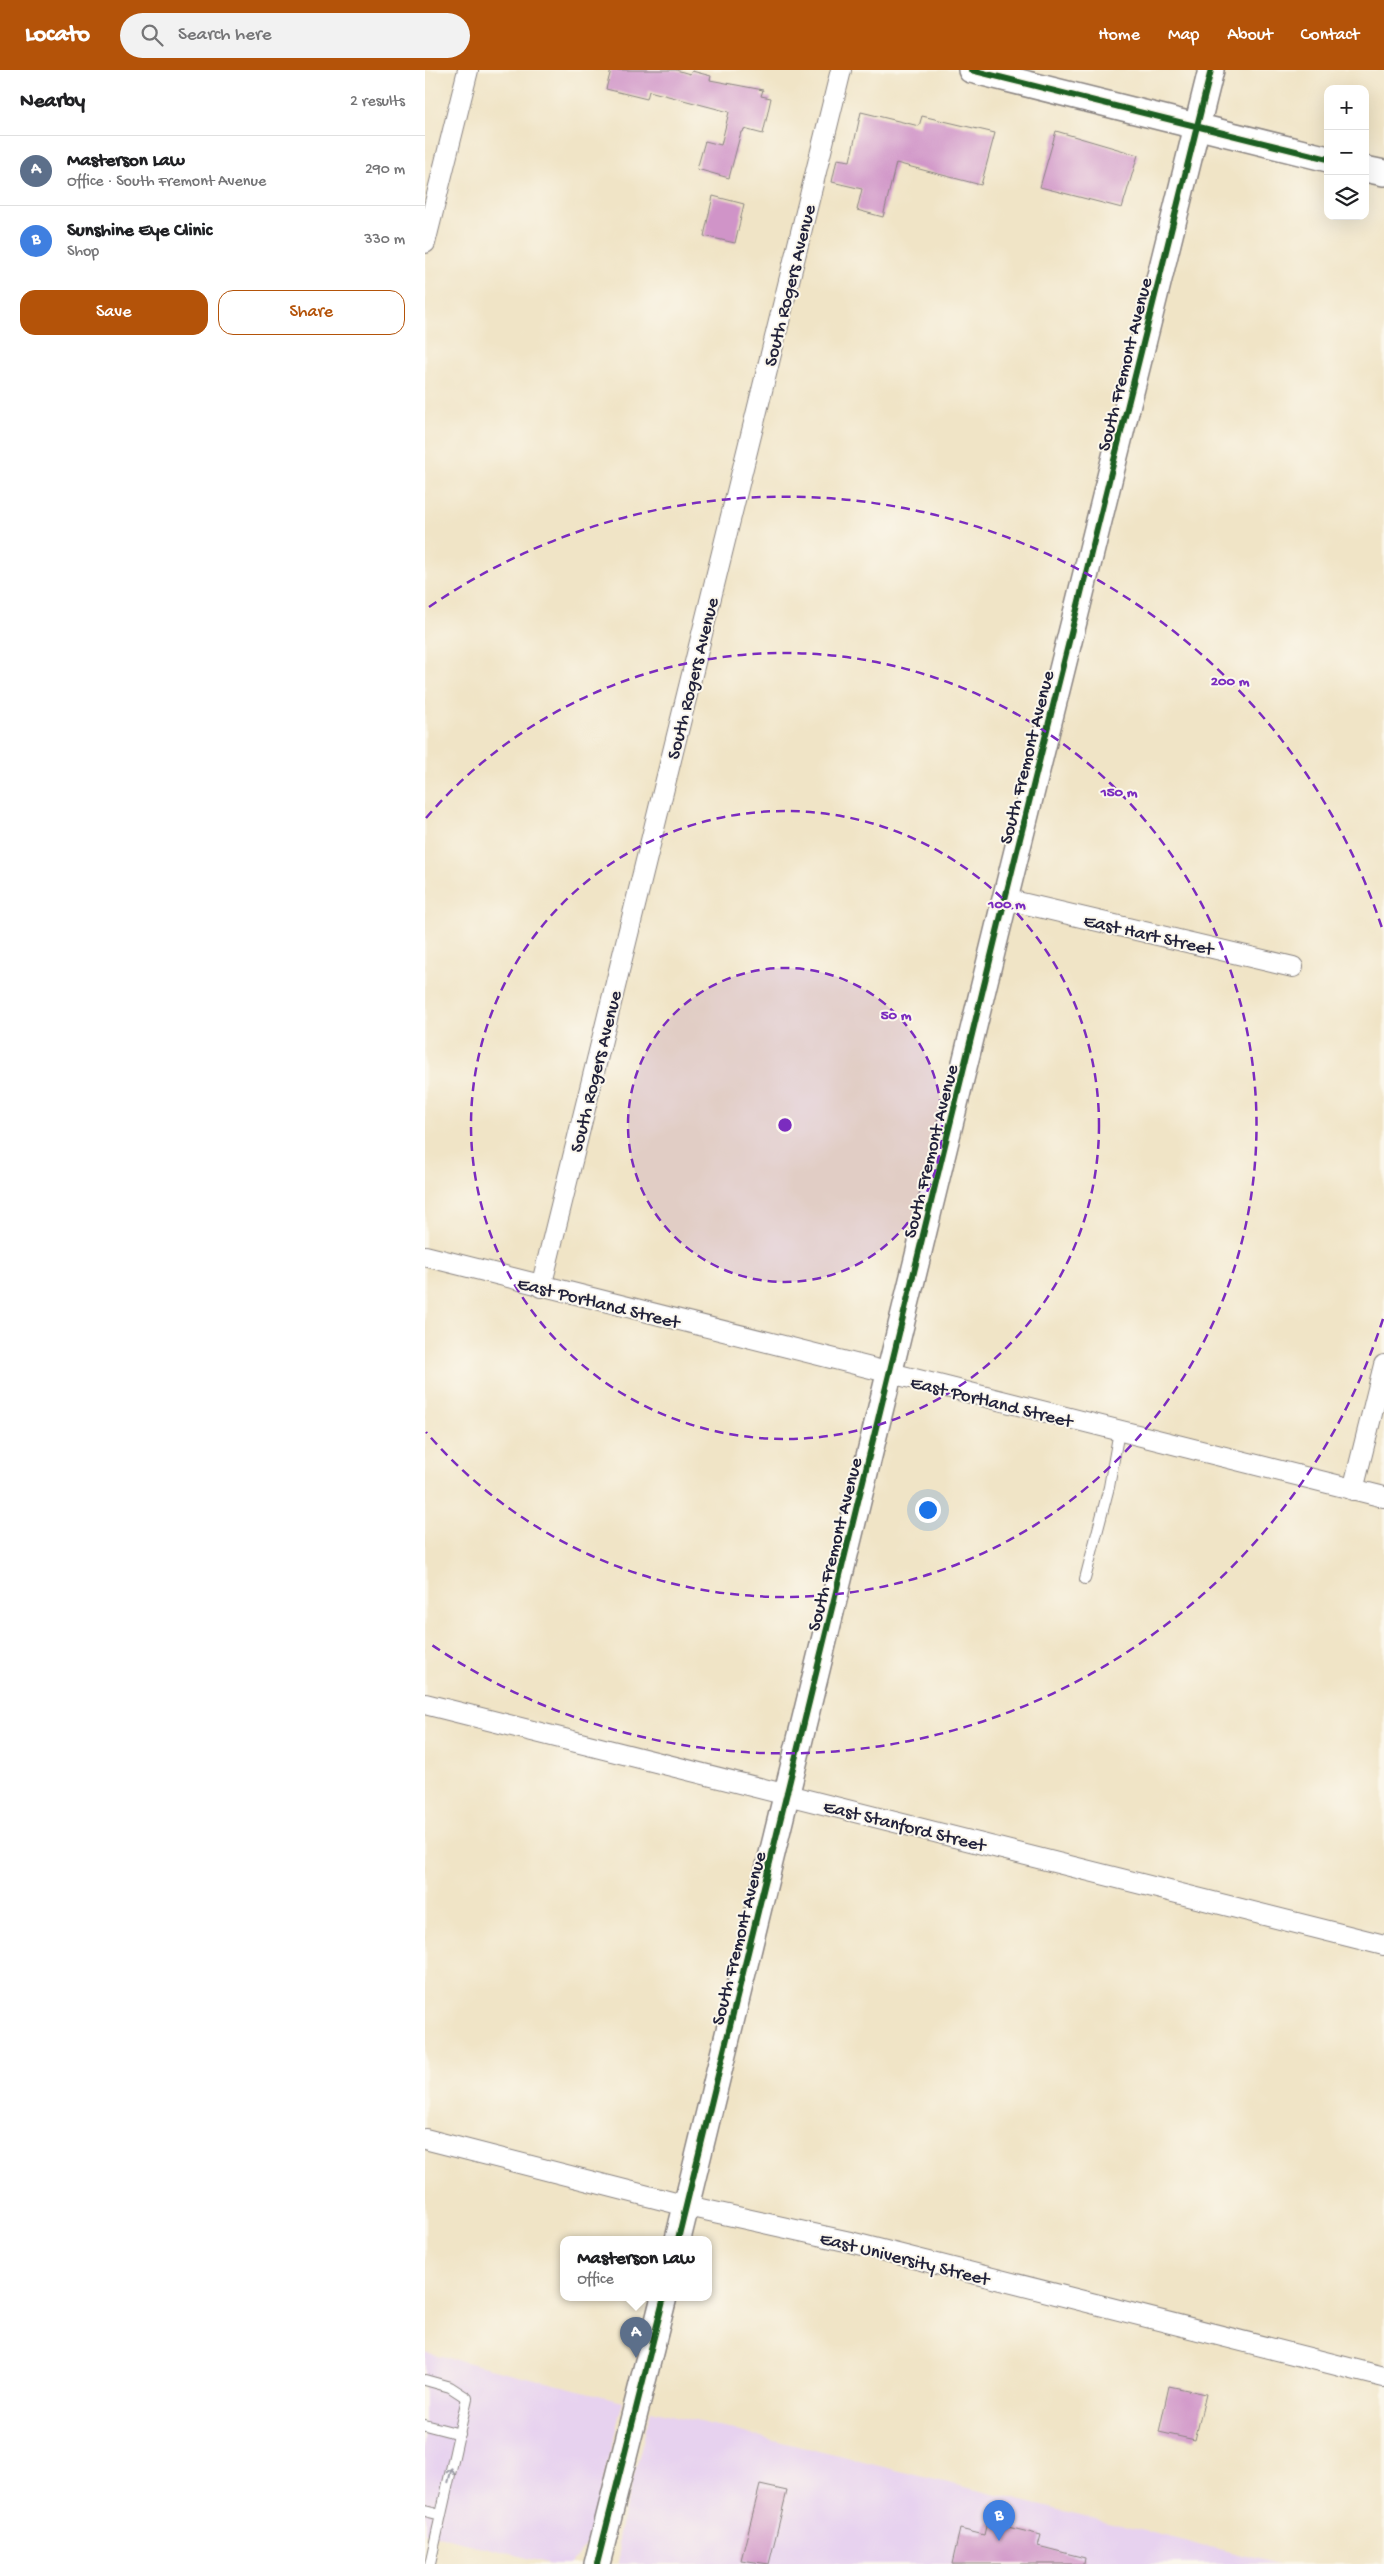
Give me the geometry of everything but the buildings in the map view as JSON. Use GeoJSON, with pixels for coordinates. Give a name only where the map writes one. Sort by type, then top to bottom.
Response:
{"type":"FeatureCollection","features":[{"type":"Feature","properties":{"kind":"street"},"geometry":{"type":"LineString","coordinates":[[425,243],[468,70]]}},
{"type":"Feature","properties":{"kind":"street","name":"South Rogers Avenue"},"geometry":{"type":"LineString","coordinates":[[541,1286],[841,70]]}},
{"type":"Feature","properties":{"kind":"street"},"geometry":{"type":"LineString","coordinates":[[971,70],[1324,158]]}},
{"type":"Feature","properties":{"kind":"street","name":"South Fremont Avenue"},"geometry":{"type":"LineString","coordinates":[[679,2236],[1005,898],[1211,70]]}},
{"type":"Feature","properties":{"kind":"street"},"geometry":{"type":"LineString","coordinates":[[1369,169],[1384,173]]}},
{"type":"Feature","properties":{"kind":"street","name":"East Hart Street"},"geometry":{"type":"LineString","coordinates":[[1005,898],[1293,967]]}},
{"type":"Feature","properties":{"kind":"street","name":"East Portland Street"},"geometry":{"type":"LineString","coordinates":[[425,1256],[1384,1497]]}},
{"type":"Feature","properties":{"kind":"street"},"geometry":{"type":"LineString","coordinates":[[1353,1490],[1384,1366]]}},
{"type":"Feature","properties":{"kind":"street","name":"East Stanford Street"},"geometry":{"type":"LineString","coordinates":[[425,1704],[1384,1944]]}},
{"type":"Feature","properties":{"kind":"street","name":"East University Street"},"geometry":{"type":"LineString","coordinates":[[425,2139],[687,2206],[850,2242],[1384,2377]]}},
{"type":"Feature","properties":{"kind":"street"},"geometry":{"type":"LineString","coordinates":[[597,2564],[663,2301]]}},
{"type":"Feature","properties":{"kind":"lane"},"geometry":{"type":"LineString","coordinates":[[1085,1579],[1109,1487],[1119,1431]]}},
{"type":"Feature","properties":{"kind":"lane"},"geometry":{"type":"LineString","coordinates":[[425,2380],[450,2387],[467,2398],[430,2564]]}},
{"type":"Feature","properties":{"kind":"lane"},"geometry":{"type":"LineString","coordinates":[[425,2425],[460,2434]]}},
{"type":"Feature","properties":{"kind":"lane"},"geometry":{"type":"LineString","coordinates":[[425,2511],[441,2515]]}},
{"type":"Feature","properties":{"kind":"shaded area"},"geometry":{"type":"Polygon","coordinates":[[[425,2352],[623,2401],[587,2544],[571,2564],[551,2564],[425,2532],[425,2352]]]}},
{"type":"Feature","properties":{"kind":"shaded area"},"geometry":{"type":"Polygon","coordinates":[[[651,2410],[1279,2564],[619,2564],[618,2537],[651,2410]]]}},
{"type":"Feature","properties":{"kind":"cycle path"},"geometry":{"type":"LineString","coordinates":[[971,70],[1324,158]]}},
{"type":"Feature","properties":{"kind":"cycle path"},"geometry":{"type":"LineString","coordinates":[[679,2236],[1005,899],[1211,70]]}},
{"type":"Feature","properties":{"kind":"cycle path"},"geometry":{"type":"LineString","coordinates":[[597,2564],[663,2301]]}},
{"type":"Feature","properties":{"kind":"place","name":"Masterson Law"},"geometry":{"type":"Point","coordinates":[636,2358]}},
{"type":"Feature","properties":{"kind":"place","name":"Sunshine Eye Clinic"},"geometry":{"type":"Point","coordinates":[999,2541]}}]}
